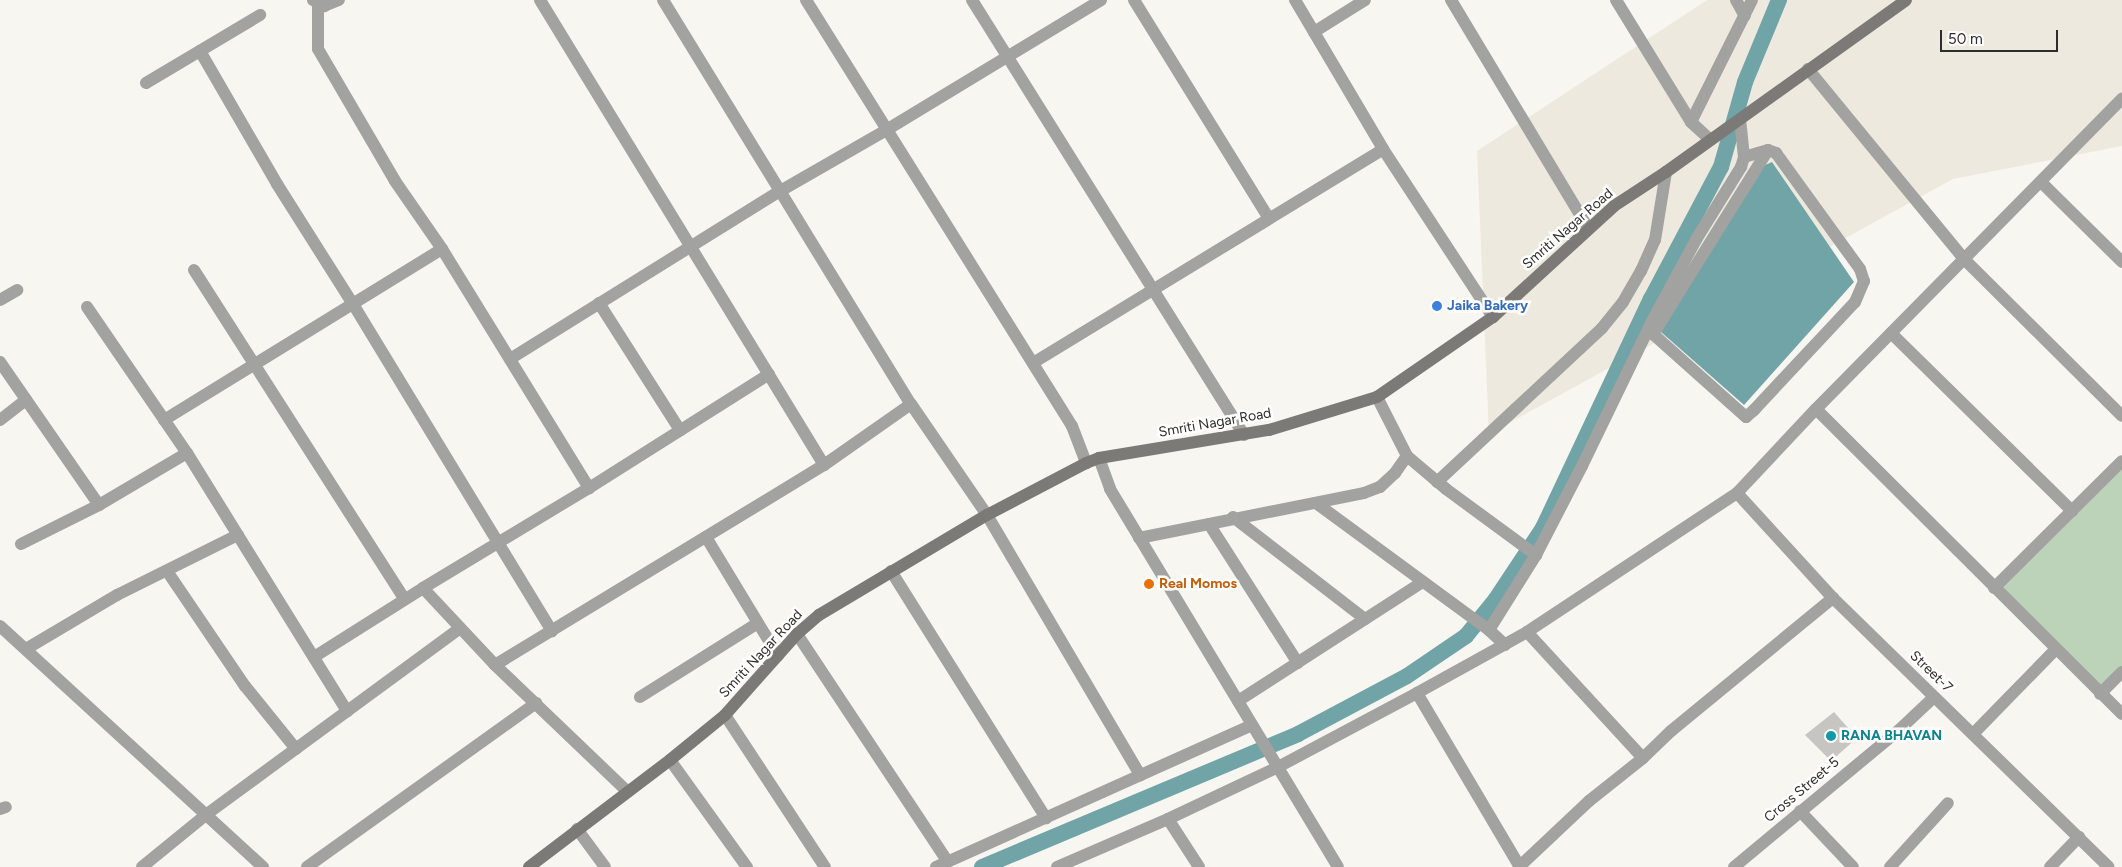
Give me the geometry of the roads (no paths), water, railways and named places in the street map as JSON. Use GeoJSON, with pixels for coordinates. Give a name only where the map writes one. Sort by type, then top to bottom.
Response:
{"type":"FeatureCollection","features":[{"type":"Feature","properties":{"kind":"main road","name":"Smriti Nagar Road"},"geometry":{"type":"LineString","coordinates":[[529,867],[670,760],[724,714],[797,634],[819,615],[987,515],[1086,463],[1099,458],[1269,430],[1377,398],[1493,317],[1614,206],[1666,172],[1906,0]]}},
{"type":"Feature","properties":{"kind":"street"},"geometry":{"type":"LineString","coordinates":[[338,0],[330,5],[315,2],[318,49],[396,181],[442,249],[588,488]]}},
{"type":"Feature","properties":{"kind":"street"},"geometry":{"type":"LineString","coordinates":[[540,0],[824,465]]}},
{"type":"Feature","properties":{"kind":"street"},"geometry":{"type":"LineString","coordinates":[[663,0],[782,190],[911,404],[987,515],[1140,776]]}},
{"type":"Feature","properties":{"kind":"street"},"geometry":{"type":"LineString","coordinates":[[806,0],[1072,426],[1086,463]]}},
{"type":"Feature","properties":{"kind":"street"},"geometry":{"type":"LineString","coordinates":[[972,0],[1244,435]]}},
{"type":"Feature","properties":{"kind":"street"},"geometry":{"type":"LineString","coordinates":[[510,359],[782,190],[888,129],[1101,0]]}},
{"type":"Feature","properties":{"kind":"street"},"geometry":{"type":"LineString","coordinates":[[1134,0],[1269,219]]}},
{"type":"Feature","properties":{"kind":"street"},"geometry":{"type":"LineString","coordinates":[[1295,0],[1383,149],[1493,317]]}},
{"type":"Feature","properties":{"kind":"street"},"geometry":{"type":"LineString","coordinates":[[1314,32],[1366,0]]}},
{"type":"Feature","properties":{"kind":"street"},"geometry":{"type":"LineString","coordinates":[[1451,0],[1588,228]]}},
{"type":"Feature","properties":{"kind":"street"},"geometry":{"type":"LineString","coordinates":[[1616,0],[1691,122],[1710,140]]}},
{"type":"Feature","properties":{"kind":"street"},"geometry":{"type":"LineString","coordinates":[[1736,0],[1745,16]]}},
{"type":"Feature","properties":{"kind":"street"},"geometry":{"type":"LineString","coordinates":[[1691,122],[1752,0]]}},
{"type":"Feature","properties":{"kind":"street"},"geometry":{"type":"LineString","coordinates":[[146,83],[260,15]]}},
{"type":"Feature","properties":{"kind":"street"},"geometry":{"type":"LineString","coordinates":[[200,51],[276,184],[353,304],[552,631]]}},
{"type":"Feature","properties":{"kind":"street"},"geometry":{"type":"LineString","coordinates":[[1808,69],[1965,260],[2122,416]]}},
{"type":"Feature","properties":{"kind":"street"},"geometry":{"type":"LineString","coordinates":[[1057,867],[1075,864],[1278,767],[1417,694],[1527,632],[1737,493],[1891,333],[2120,105]]}},
{"type":"Feature","properties":{"kind":"street"},"geometry":{"type":"LineString","coordinates":[[1489,630],[1536,555],[1582,466],[1652,321],[1697,238],[1733,180],[1744,157],[1740,119]]}},
{"type":"Feature","properties":{"kind":"street"},"geometry":{"type":"LineString","coordinates":[[1033,363],[1383,149]]}},
{"type":"Feature","properties":{"kind":"street"},"geometry":{"type":"LineString","coordinates":[[1744,157],[1768,150],[1776,153],[1784,161],[1860,269],[1864,281],[1855,302],[1746,417],[1653,334],[1768,150]]}},
{"type":"Feature","properties":{"kind":"street"},"geometry":{"type":"LineString","coordinates":[[1437,482],[1602,328],[1623,302],[1641,271],[1655,240],[1666,172]]}},
{"type":"Feature","properties":{"kind":"street"},"geometry":{"type":"LineString","coordinates":[[2041,182],[2122,262]]}},
{"type":"Feature","properties":{"kind":"street"},"geometry":{"type":"LineString","coordinates":[[164,420],[442,249]]}},
{"type":"Feature","properties":{"kind":"street"},"geometry":{"type":"LineString","coordinates":[[194,270],[404,599]]}},
{"type":"Feature","properties":{"kind":"street"},"geometry":{"type":"LineString","coordinates":[[0,300],[17,290]]}},
{"type":"Feature","properties":{"kind":"street"},"geometry":{"type":"LineString","coordinates":[[600,303],[680,430]]}},
{"type":"Feature","properties":{"kind":"street"},"geometry":{"type":"LineString","coordinates":[[87,306],[187,453],[347,711]]}},
{"type":"Feature","properties":{"kind":"street"},"geometry":{"type":"LineString","coordinates":[[1891,333],[2072,511]]}},
{"type":"Feature","properties":{"kind":"street"},"geometry":{"type":"LineString","coordinates":[[0,362],[99,505]]}},
{"type":"Feature","properties":{"kind":"street"},"geometry":{"type":"LineString","coordinates":[[314,657],[404,599],[588,488],[768,374]]}},
{"type":"Feature","properties":{"kind":"street"},"geometry":{"type":"LineString","coordinates":[[1377,398],[1407,456],[1437,482],[1536,555]]}},
{"type":"Feature","properties":{"kind":"street"},"geometry":{"type":"LineString","coordinates":[[0,420],[26,400]]}},
{"type":"Feature","properties":{"kind":"street"},"geometry":{"type":"LineString","coordinates":[[495,665],[824,465],[911,404]]}},
{"type":"Feature","properties":{"kind":"street"},"geometry":{"type":"LineString","coordinates":[[1816,409],[2055,650],[2122,714]]}},
{"type":"Feature","properties":{"kind":"street"},"geometry":{"type":"LineString","coordinates":[[20,544],[99,505],[187,453]]}},
{"type":"Feature","properties":{"kind":"street"},"geometry":{"type":"LineString","coordinates":[[1139,538],[1209,524],[1233,517],[1364,493],[1380,487],[1395,473],[1407,456]]}},
{"type":"Feature","properties":{"kind":"street"},"geometry":{"type":"LineString","coordinates":[[1099,458],[1110,489],[1338,867]]}},
{"type":"Feature","properties":{"kind":"street"},"geometry":{"type":"LineString","coordinates":[[1994,588],[2122,461]]}},
{"type":"Feature","properties":{"kind":"street","name":"Street-7"},"geometry":{"type":"LineString","coordinates":[[1737,493],[1833,598],[2109,867]]}},
{"type":"Feature","properties":{"kind":"street"},"geometry":{"type":"LineString","coordinates":[[1316,503],[1489,630],[1505,645]]}},
{"type":"Feature","properties":{"kind":"street"},"geometry":{"type":"LineString","coordinates":[[1233,517],[1365,619]]}},
{"type":"Feature","properties":{"kind":"street"},"geometry":{"type":"LineString","coordinates":[[1209,524],[1298,663]]}},
{"type":"Feature","properties":{"kind":"street"},"geometry":{"type":"LineString","coordinates":[[26,649],[117,595],[167,572],[238,535]]}},
{"type":"Feature","properties":{"kind":"street"},"geometry":{"type":"LineString","coordinates":[[706,537],[778,656]]}},
{"type":"Feature","properties":{"kind":"street"},"geometry":{"type":"LineString","coordinates":[[891,571],[1046,818]]}},
{"type":"Feature","properties":{"kind":"street"},"geometry":{"type":"LineString","coordinates":[[167,572],[245,686],[296,749]]}},
{"type":"Feature","properties":{"kind":"street"},"geometry":{"type":"LineString","coordinates":[[1238,701],[1423,582]]}},
{"type":"Feature","properties":{"kind":"street"},"geometry":{"type":"LineString","coordinates":[[423,588],[495,665],[627,791]]}},
{"type":"Feature","properties":{"kind":"street"},"geometry":{"type":"LineString","coordinates":[[1417,694],[1520,867],[1590,801],[1643,758],[1671,731],[1833,598]]}},
{"type":"Feature","properties":{"kind":"street"},"geometry":{"type":"LineString","coordinates":[[640,698],[758,623]]}},
{"type":"Feature","properties":{"kind":"street"},"geometry":{"type":"LineString","coordinates":[[0,626],[263,867]]}},
{"type":"Feature","properties":{"kind":"street"},"geometry":{"type":"LineString","coordinates":[[142,867],[207,814],[460,628]]}},
{"type":"Feature","properties":{"kind":"street"},"geometry":{"type":"LineString","coordinates":[[1527,632],[1643,758]]}},
{"type":"Feature","properties":{"kind":"street"},"geometry":{"type":"LineString","coordinates":[[797,634],[948,862]]}},
{"type":"Feature","properties":{"kind":"street"},"geometry":{"type":"LineString","coordinates":[[1973,734],[2055,650]]}},
{"type":"Feature","properties":{"kind":"street"},"geometry":{"type":"LineString","coordinates":[[2100,694],[2122,672]]}},
{"type":"Feature","properties":{"kind":"street","name":"Cross Street-5"},"geometry":{"type":"LineString","coordinates":[[1734,867],[1899,730],[1934,697]]}},
{"type":"Feature","properties":{"kind":"street"},"geometry":{"type":"LineString","coordinates":[[307,867],[536,704]]}},
{"type":"Feature","properties":{"kind":"street"},"geometry":{"type":"LineString","coordinates":[[724,714],[825,867]]}},
{"type":"Feature","properties":{"kind":"street"},"geometry":{"type":"LineString","coordinates":[[936,867],[1252,725]]}},
{"type":"Feature","properties":{"kind":"street"},"geometry":{"type":"LineString","coordinates":[[670,760],[747,867]]}},
{"type":"Feature","properties":{"kind":"street"},"geometry":{"type":"LineString","coordinates":[[1890,867],[1948,804]]}},
{"type":"Feature","properties":{"kind":"street"},"geometry":{"type":"LineString","coordinates":[[1800,811],[1853,867]]}},
{"type":"Feature","properties":{"kind":"street"},"geometry":{"type":"LineString","coordinates":[[1168,819],[1199,867]]}},
{"type":"Feature","properties":{"kind":"street"},"geometry":{"type":"LineString","coordinates":[[577,829],[605,867]]}},
{"type":"Feature","properties":{"kind":"street"},"geometry":{"type":"LineString","coordinates":[[2050,867],[2079,837]]}},
{"type":"Feature","properties":{"kind":"water"},"geometry":{"type":"Polygon","coordinates":[[[1772,162],[1854,282],[1744,405],[1661,332],[1763,166],[1772,162]]]}},
{"type":"Feature","properties":{"kind":"waterway"},"geometry":{"type":"LineString","coordinates":[[982,867],[1298,734],[1407,676],[1466,636],[1496,599],[1543,528],[1651,299],[1721,167],[1745,82],[1779,0]]}},
{"type":"Feature","properties":{"kind":"place","name":"Jaika Bakery"},"geometry":{"type":"Point","coordinates":[1437,306]}},
{"type":"Feature","properties":{"kind":"place","name":"Real Momos"},"geometry":{"type":"Point","coordinates":[1149,584]}},
{"type":"Feature","properties":{"kind":"place","name":"RANA BHAVAN"},"geometry":{"type":"Point","coordinates":[1831,736]}}]}
